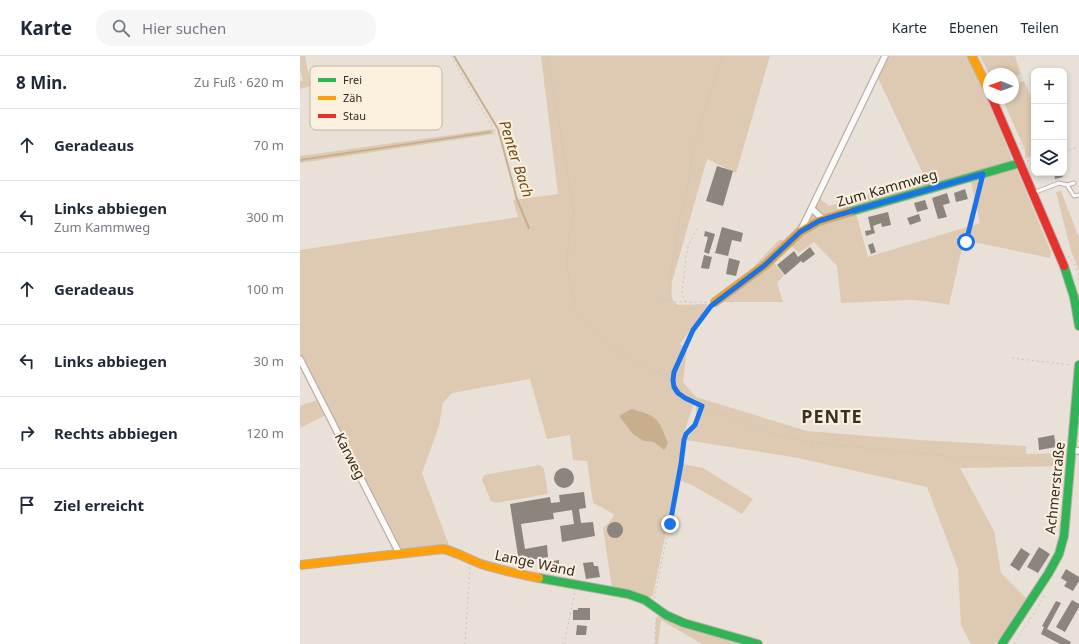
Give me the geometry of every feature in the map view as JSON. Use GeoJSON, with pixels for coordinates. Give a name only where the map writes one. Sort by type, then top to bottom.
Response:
{"type":"FeatureCollection","features":[{"type":"Feature","properties":{"kind":"street"},"geometry":{"type":"LineString","coordinates":[[800,232],[885,56]]}},
{"type":"Feature","properties":{"kind":"street"},"geometry":{"type":"LineString","coordinates":[[972,56],[983,79]]}},
{"type":"Feature","properties":{"kind":"street"},"geometry":{"type":"LineString","coordinates":[[995,104],[1067,273],[1074,296],[1079,326]]}},
{"type":"Feature","properties":{"kind":"street","name":"Zum Kammweg"},"geometry":{"type":"LineString","coordinates":[[715,302],[765,265],[800,232],[824,220],[1020,164]]}},
{"type":"Feature","properties":{"kind":"street"},"geometry":{"type":"LineString","coordinates":[[812,209],[824,220]]}},
{"type":"Feature","properties":{"kind":"street","name":"Karweg"},"geometry":{"type":"LineString","coordinates":[[300,359],[399,553]]}},
{"type":"Feature","properties":{"kind":"street","name":"Achmerstraße"},"geometry":{"type":"LineString","coordinates":[[1002,644],[1048,574],[1059,554],[1066,525],[1071,460],[1075,450],[1079,366]]}},
{"type":"Feature","properties":{"kind":"street","name":"Lange Wand"},"geometry":{"type":"LineString","coordinates":[[300,565],[399,553],[443,550],[454,551],[470,560],[496,569],[576,586],[628,594],[645,600],[666,615],[696,627],[758,644]]}},
{"type":"Feature","properties":{"kind":"lane"},"geometry":{"type":"LineString","coordinates":[[1033,193],[1059,183],[1067,184],[1074,182]]}},
{"type":"Feature","properties":{"kind":"lane"},"geometry":{"type":"LineString","coordinates":[[1067,184],[1074,196],[1079,196]]}},
{"type":"Feature","properties":{"kind":"path"},"geometry":{"type":"LineString","coordinates":[[451,56],[496,135]]}},
{"type":"Feature","properties":{"kind":"path"},"geometry":{"type":"LineString","coordinates":[[547,56],[574,212],[568,238],[567,264],[570,290],[578,314],[596,334],[619,350],[662,376],[673,380]]}},
{"type":"Feature","properties":{"kind":"path"},"geometry":{"type":"LineString","coordinates":[[670,302],[669,292],[671,273],[680,216],[690,180],[692,156],[722,56]]}},
{"type":"Feature","properties":{"kind":"path"},"geometry":{"type":"LineString","coordinates":[[1067,150],[1079,147]]}},
{"type":"Feature","properties":{"kind":"path"},"geometry":{"type":"LineString","coordinates":[[966,242],[983,174]]}},
{"type":"Feature","properties":{"kind":"path"},"geometry":{"type":"LineString","coordinates":[[686,302],[682,294],[686,256],[689,244],[698,227]]}},
{"type":"Feature","properties":{"kind":"path"},"geometry":{"type":"LineString","coordinates":[[660,298],[670,302],[715,302]]}},
{"type":"Feature","properties":{"kind":"path"},"geometry":{"type":"LineString","coordinates":[[715,302],[693,330],[674,372],[674,387],[678,393],[702,406],[766,432],[807,442],[955,457],[1071,460]]}},
{"type":"Feature","properties":{"kind":"path"},"geometry":{"type":"LineString","coordinates":[[1012,358],[1079,366]]}},
{"type":"Feature","properties":{"kind":"path"},"geometry":{"type":"LineString","coordinates":[[651,604],[654,599],[670,524],[684,440],[686,434],[695,425],[702,406]]}},
{"type":"Feature","properties":{"kind":"path"},"geometry":{"type":"LineString","coordinates":[[669,456],[681,457]]}},
{"type":"Feature","properties":{"kind":"path"},"geometry":{"type":"LineString","coordinates":[[465,644],[470,560]]}},
{"type":"Feature","properties":{"kind":"path"},"geometry":{"type":"LineString","coordinates":[[564,644],[576,586]]}},
{"type":"Feature","properties":{"kind":"path"},"geometry":{"type":"LineString","coordinates":[[655,644],[656,618],[660,610]]}},
{"type":"Feature","properties":{"kind":"shaded area"},"geometry":{"type":"Polygon","coordinates":[[[300,56],[305,56],[310,86],[300,89],[300,81],[303,81],[300,70],[300,56]]]}},
{"type":"Feature","properties":{"kind":"shaded area"},"geometry":{"type":"Polygon","coordinates":[[[541,56],[770,56],[736,173],[707,159],[672,282],[672,298],[678,305],[707,304],[708,306],[680,344],[687,348],[683,382],[696,397],[807,431],[920,440],[1026,446],[1026,454],[1066,453],[1064,466],[960,468],[994,531],[1001,573],[1026,598],[995,644],[971,644],[961,625],[958,569],[927,487],[798,458],[686,440],[696,426],[696,398],[682,438],[676,483],[653,595],[649,598],[644,595],[612,588],[603,528],[612,519],[614,514],[593,503],[587,461],[573,460],[570,435],[547,439],[530,379],[452,393],[443,403],[439,426],[422,473],[449,545],[403,549],[399,546],[300,354],[300,250],[518,217],[513,200],[558,194],[541,56]],[[631,409],[644,441],[654,442],[631,409]]]}},
{"type":"Feature","properties":{"kind":"shaded area"},"geometry":{"type":"Polygon","coordinates":[[[887,56],[969,56],[983,89],[983,104],[989,104],[1011,157],[1011,161],[973,176],[1015,168],[1051,252],[1050,258],[964,240],[949,305],[911,300],[841,303],[837,266],[814,242],[799,253],[785,240],[812,209],[818,197],[829,206],[925,178],[877,76],[887,56]],[[970,177],[855,210],[868,257],[980,223],[970,177]]]}},
{"type":"Feature","properties":{"kind":"shaded area"},"geometry":{"type":"Polygon","coordinates":[[[980,56],[1015,56],[1019,68],[986,68],[980,56]]]}},
{"type":"Feature","properties":{"kind":"shaded area"},"geometry":{"type":"Polygon","coordinates":[[[1024,81],[1031,98],[1031,156],[1025,159],[1025,150],[1005,104],[1019,104],[1019,83],[1024,81]]]}},
{"type":"Feature","properties":{"kind":"shaded area"},"geometry":{"type":"Polygon","coordinates":[[[493,129],[494,134],[300,163],[300,156],[493,129]]]}},
{"type":"Feature","properties":{"kind":"shaded area"},"geometry":{"type":"Polygon","coordinates":[[[1061,191],[1079,238],[1079,271],[1071,251],[1056,192],[1061,191]]]}},
{"type":"Feature","properties":{"kind":"shaded area"},"geometry":{"type":"Polygon","coordinates":[[[779,240],[785,240],[768,256],[784,275],[777,283],[783,302],[720,302],[779,240]]]}},
{"type":"Feature","properties":{"kind":"shaded area"},"geometry":{"type":"Polygon","coordinates":[[[320,399],[328,414],[300,428],[300,406],[320,399]]]}},
{"type":"Feature","properties":{"kind":"shaded area"},"geometry":{"type":"Polygon","coordinates":[[[631,409],[652,416],[656,419],[662,428],[668,443],[664,450],[654,442],[644,441],[633,434],[619,416],[631,409]]]}},
{"type":"Feature","properties":{"kind":"shaded area"},"geometry":{"type":"Polygon","coordinates":[[[683,464],[703,468],[753,499],[742,514],[692,485],[679,480],[683,464]]]}},
{"type":"Feature","properties":{"kind":"shaded area"},"geometry":{"type":"Polygon","coordinates":[[[540,465],[544,469],[548,494],[496,503],[491,501],[482,480],[484,475],[540,465]]]}},
{"type":"Feature","properties":{"kind":"shaded area"},"geometry":{"type":"Polygon","coordinates":[[[659,615],[692,629],[752,644],[702,644],[661,620],[658,644],[655,644],[656,619],[659,615]]]}},
{"type":"Feature","properties":{"kind":"building"},"geometry":{"type":"Polygon","coordinates":[[[717,166],[733,171],[723,206],[706,201],[717,166]]]}},
{"type":"Feature","properties":{"kind":"building"},"geometry":{"type":"Polygon","coordinates":[[[1054,176],[1063,176],[1063,177],[1055,179],[1054,176]]]}},
{"type":"Feature","properties":{"kind":"building"},"geometry":{"type":"Polygon","coordinates":[[[965,189],[968,199],[956,202],[954,193],[965,189]]]}},
{"type":"Feature","properties":{"kind":"building"},"geometry":{"type":"Polygon","coordinates":[[[947,193],[950,203],[943,205],[947,217],[938,219],[932,198],[947,193]]]}},
{"type":"Feature","properties":{"kind":"building"},"geometry":{"type":"Polygon","coordinates":[[[925,200],[928,209],[917,212],[914,203],[925,200]]]}},
{"type":"Feature","properties":{"kind":"building"},"geometry":{"type":"Polygon","coordinates":[[[888,212],[891,225],[882,227],[881,223],[873,226],[875,233],[866,236],[865,231],[871,230],[868,217],[888,212]]]}},
{"type":"Feature","properties":{"kind":"building"},"geometry":{"type":"Polygon","coordinates":[[[919,214],[921,221],[910,225],[907,218],[919,214]]]}},
{"type":"Feature","properties":{"kind":"building"},"geometry":{"type":"Polygon","coordinates":[[[722,227],[743,233],[741,242],[732,240],[728,256],[715,253],[722,227]]]}},
{"type":"Feature","properties":{"kind":"building"},"geometry":{"type":"Polygon","coordinates":[[[705,231],[715,234],[709,254],[704,252],[708,237],[704,236],[705,231]]]}},
{"type":"Feature","properties":{"kind":"building"},"geometry":{"type":"Polygon","coordinates":[[[873,243],[876,252],[871,254],[868,245],[873,243]]]}},
{"type":"Feature","properties":{"kind":"building"},"geometry":{"type":"Polygon","coordinates":[[[810,247],[815,254],[803,263],[801,261],[785,275],[777,265],[794,251],[798,257],[810,247]]]}},
{"type":"Feature","properties":{"kind":"building"},"geometry":{"type":"Polygon","coordinates":[[[704,255],[712,257],[709,269],[701,268],[704,255]]]}},
{"type":"Feature","properties":{"kind":"building"},"geometry":{"type":"Polygon","coordinates":[[[729,258],[740,261],[736,276],[726,274],[729,258]]]}},
{"type":"Feature","properties":{"kind":"building"},"geometry":{"type":"Polygon","coordinates":[[[1054,435],[1056,447],[1039,450],[1038,438],[1054,435]]]}},
{"type":"Feature","properties":{"kind":"building"},"geometry":{"type":"Polygon","coordinates":[[[564,468],[571,471],[574,478],[571,485],[564,488],[557,485],[554,478],[557,471],[564,468]]]}},
{"type":"Feature","properties":{"kind":"building"},"geometry":{"type":"Polygon","coordinates":[[[584,492],[586,508],[579,509],[581,523],[593,522],[595,536],[562,542],[560,526],[574,524],[572,510],[553,513],[554,519],[521,524],[525,549],[547,545],[548,557],[519,562],[510,504],[550,497],[551,503],[560,502],[559,495],[584,492]]]}},
{"type":"Feature","properties":{"kind":"building"},"geometry":{"type":"Polygon","coordinates":[[[615,522],[622,527],[623,530],[618,537],[615,538],[608,533],[607,530],[612,523],[615,522]]]}},
{"type":"Feature","properties":{"kind":"building"},"geometry":{"type":"Polygon","coordinates":[[[1039,547],[1050,554],[1038,573],[1027,567],[1039,547]]]}},
{"type":"Feature","properties":{"kind":"building"},"geometry":{"type":"Polygon","coordinates":[[[1021,548],[1030,554],[1019,571],[1010,565],[1021,548]]]}},
{"type":"Feature","properties":{"kind":"building"},"geometry":{"type":"Polygon","coordinates":[[[559,560],[559,565],[554,566],[553,561],[559,560]]]}},
{"type":"Feature","properties":{"kind":"building"},"geometry":{"type":"Polygon","coordinates":[[[593,562],[594,566],[598,566],[600,577],[586,579],[583,563],[593,562]]]}},
{"type":"Feature","properties":{"kind":"building"},"geometry":{"type":"Polygon","coordinates":[[[1066,569],[1079,577],[1079,581],[1073,591],[1064,586],[1067,582],[1061,578],[1066,569]]]}},
{"type":"Feature","properties":{"kind":"building"},"geometry":{"type":"Polygon","coordinates":[[[1072,600],[1079,604],[1079,607],[1065,632],[1056,627],[1072,600]]]}},
{"type":"Feature","properties":{"kind":"building"},"geometry":{"type":"Polygon","coordinates":[[[1056,601],[1061,603],[1047,629],[1071,642],[1070,644],[1060,644],[1041,634],[1044,627],[1042,626],[1056,601]]]}},
{"type":"Feature","properties":{"kind":"building"},"geometry":{"type":"Polygon","coordinates":[[[578,608],[590,608],[590,620],[573,620],[573,610],[578,610],[578,608]]]}},
{"type":"Feature","properties":{"kind":"building"},"geometry":{"type":"Polygon","coordinates":[[[577,625],[587,626],[586,635],[576,635],[577,625]]]}},
{"type":"Feature","properties":{"kind":"waterway","name":"Penter Bach"},"geometry":{"type":"LineString","coordinates":[[454,56],[498,129],[516,197],[529,228]]}},
{"type":"Feature","properties":{"kind":"waterway"},"geometry":{"type":"LineString","coordinates":[[300,160],[490,132]]}},
{"type":"Feature","properties":{"kind":"traffic: fast"},"geometry":{"type":"LineString","coordinates":[[849,212],[1020,163]]}},
{"type":"Feature","properties":{"kind":"traffic: fast"},"geometry":{"type":"LineString","coordinates":[[1064,266],[1074,297],[1079,326]]}},
{"type":"Feature","properties":{"kind":"traffic: fast"},"geometry":{"type":"LineString","coordinates":[[1002,644],[1048,574],[1059,554],[1064,536],[1079,365]]}},
{"type":"Feature","properties":{"kind":"traffic: fast"},"geometry":{"type":"LineString","coordinates":[[539,578],[628,594],[645,600],[666,615],[684,623],[758,644]]}},
{"type":"Feature","properties":{"kind":"traffic: slow"},"geometry":{"type":"LineString","coordinates":[[972,56],[983,79]]}},
{"type":"Feature","properties":{"kind":"traffic: slow"},"geometry":{"type":"LineString","coordinates":[[715,302],[765,265],[800,232],[819,221],[849,212]]}},
{"type":"Feature","properties":{"kind":"traffic: slow"},"geometry":{"type":"LineString","coordinates":[[300,565],[443,549],[481,564],[539,578]]}},
{"type":"Feature","properties":{"kind":"traffic: jam"},"geometry":{"type":"LineString","coordinates":[[995,104],[1064,266]]}},
{"type":"Feature","properties":{"kind":"district","name":"PENTE"},"geometry":{"type":"Point","coordinates":[832,417]}},
{"type":"Feature","properties":{"kind":"route"},"geometry":{"type":"LineString","coordinates":[[670,524],[684,440],[686,434],[695,425],[702,406],[678,393],[674,387],[674,372],[693,330],[715,302],[765,265],[800,232],[819,221],[983,174],[966,242]]}}]}
